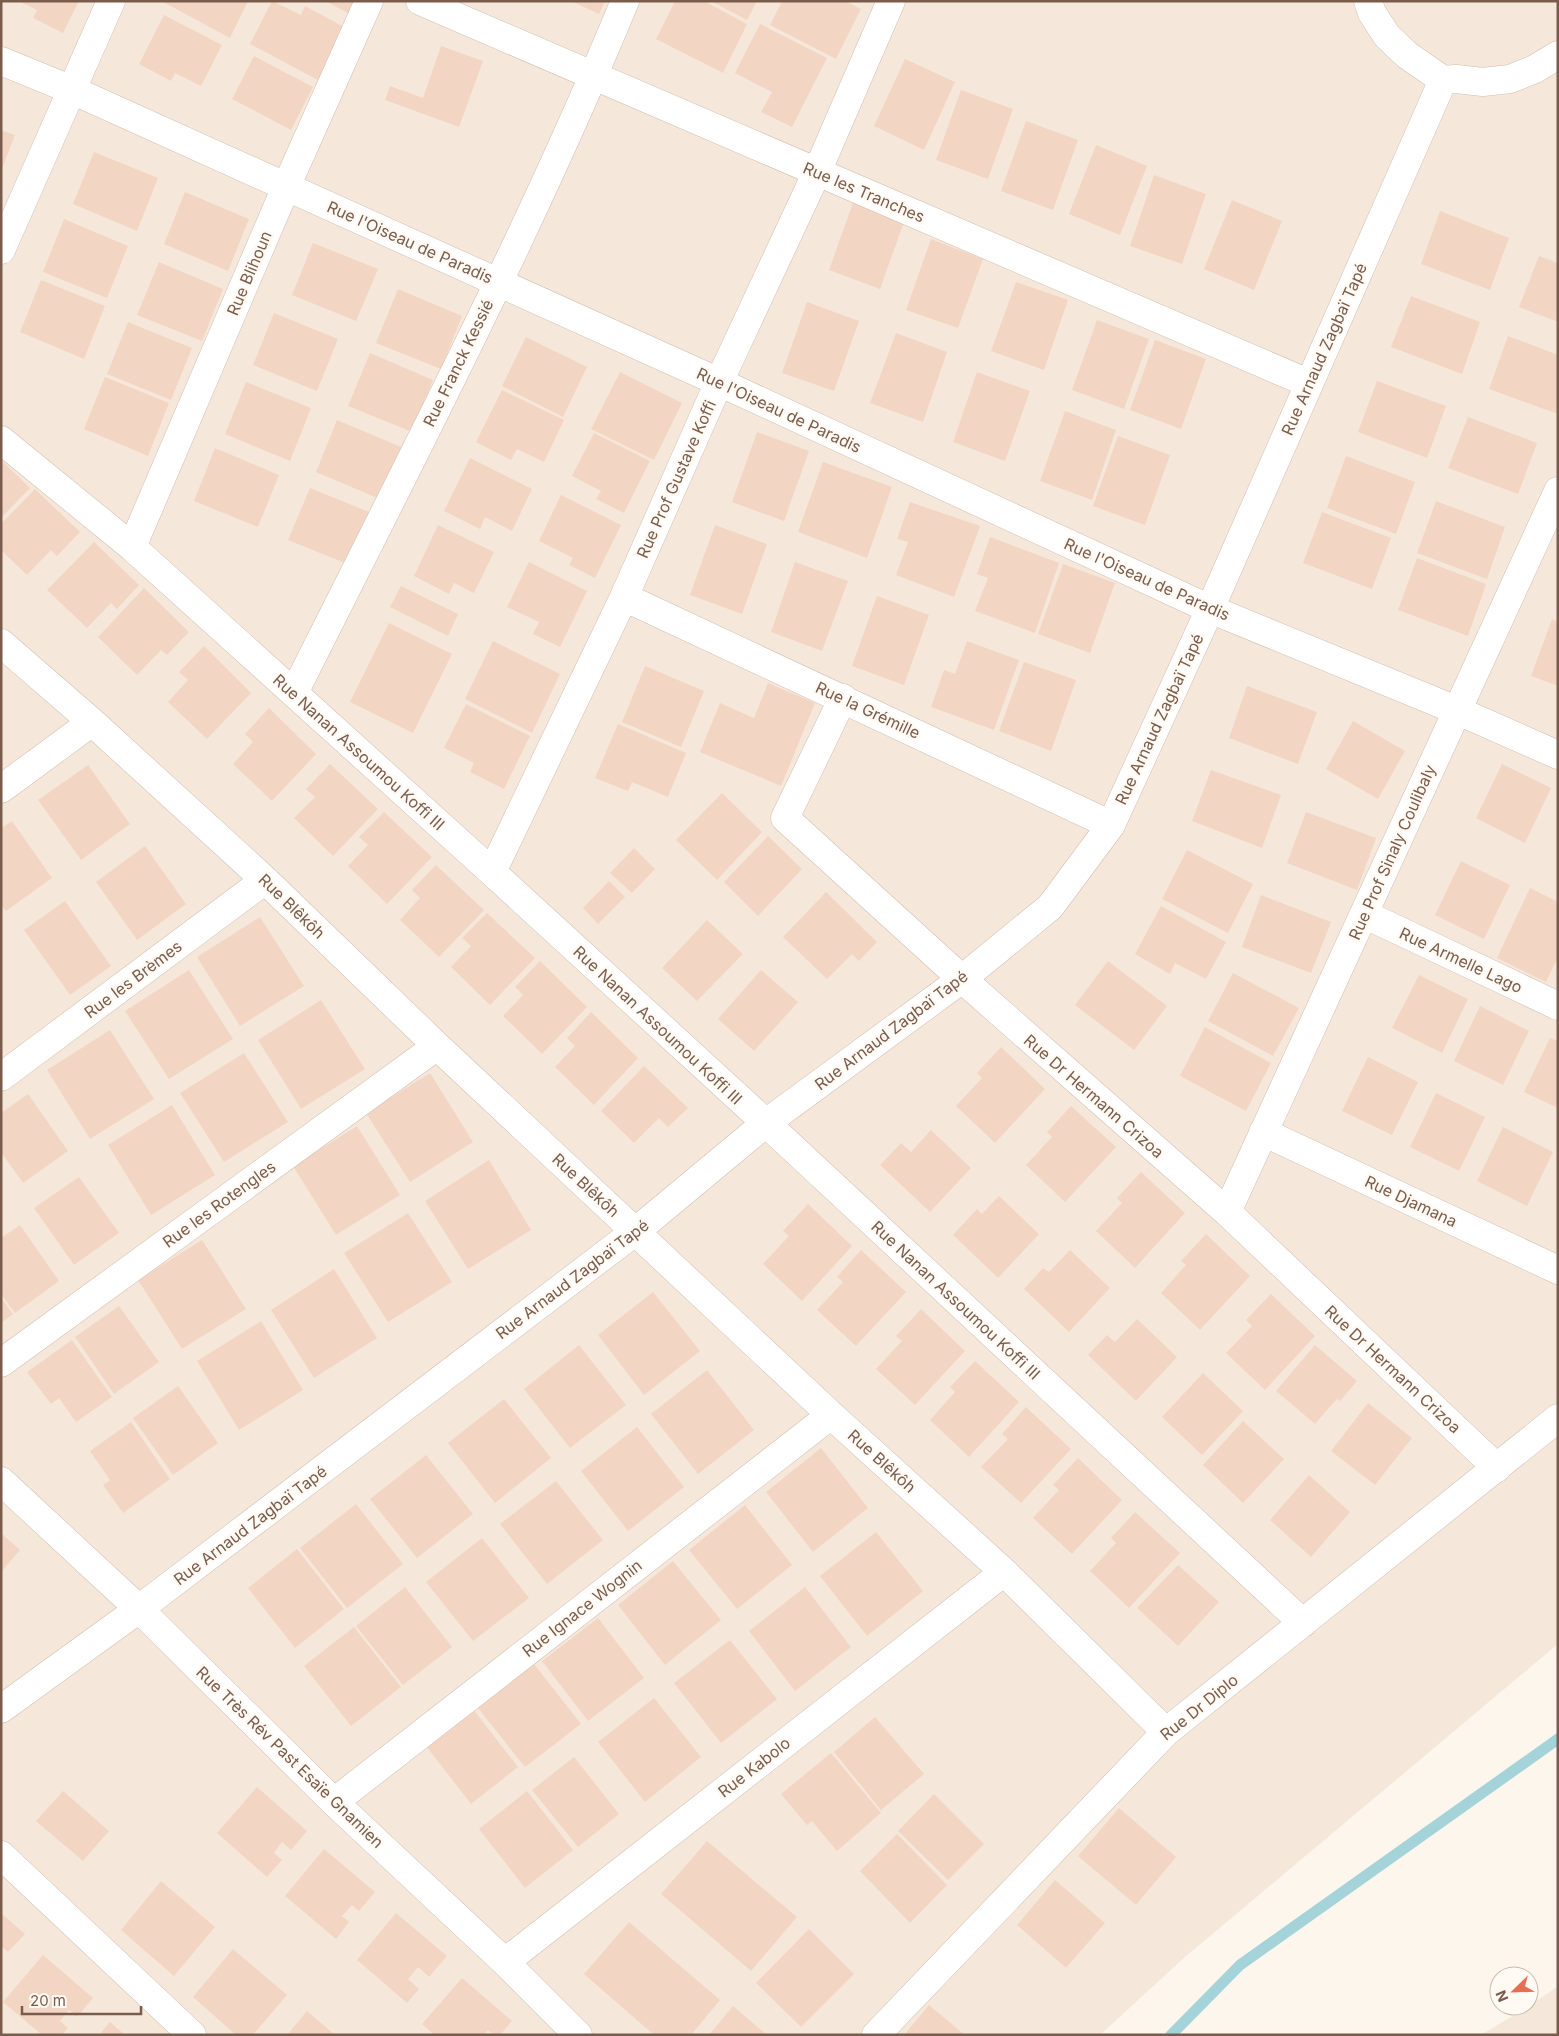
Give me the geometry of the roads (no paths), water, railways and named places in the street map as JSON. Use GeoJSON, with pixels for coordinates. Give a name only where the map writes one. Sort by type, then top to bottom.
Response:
{"type":"FeatureCollection","features":[{"type":"Feature","properties":{"kind":"street"},"geometry":{"type":"LineString","coordinates":[[1,250],[111,1]]}},
{"type":"Feature","properties":{"kind":"street","name":"Rue Blihoun"},"geometry":{"type":"LineString","coordinates":[[132,547],[286,187],[369,1]]}},
{"type":"Feature","properties":{"kind":"street","name":"Rue les Tranches"},"geometry":{"type":"LineString","coordinates":[[420,1],[1308,383]]}},
{"type":"Feature","properties":{"kind":"street","name":"Rue Franck Kessié"},"geometry":{"type":"LineString","coordinates":[[294,694],[498,282],[594,75],[625,1]]}},
{"type":"Feature","properties":{"kind":"street","name":"Rue Prof Gustave Koffi"},"geometry":{"type":"LineString","coordinates":[[492,872],[624,597],[719,382],[817,172],[890,1]]}},
{"type":"Feature","properties":{"kind":"street"},"geometry":{"type":"LineString","coordinates":[[1368,1],[1372,13],[1387,36],[1407,55],[1443,80],[1456,79],[1483,82],[1510,79],[1535,69],[1558,55]]}},
{"type":"Feature","properties":{"kind":"street","name":"Rue l'Oiseau de Paradis"},"geometry":{"type":"LineString","coordinates":[[1,60],[72,90],[719,382],[1210,608],[1456,710],[1558,755]]}},
{"type":"Feature","properties":{"kind":"street","name":"Rue Arnaud Zagbaï Tapé"},"geometry":{"type":"LineString","coordinates":[[1,1709],[139,1609],[636,1231],[766,1124],[962,979],[1050,907],[1111,825],[1210,608],[1443,80]]}},
{"type":"Feature","properties":{"kind":"street","name":"Rue Nanan Assoumou Koffi III"},"geometry":{"type":"LineString","coordinates":[[1,440],[132,547],[492,872],[1303,1623]]}},
{"type":"Feature","properties":{"kind":"street","name":"Rue Prof Sinaly Coulibaly"},"geometry":{"type":"LineString","coordinates":[[1227,1212],[1558,491]]}},
{"type":"Feature","properties":{"kind":"street","name":"Rue la Grémille"},"geometry":{"type":"LineString","coordinates":[[624,597],[1111,825]]}},
{"type":"Feature","properties":{"kind":"street","name":"Rue Blêkôh"},"geometry":{"type":"LineString","coordinates":[[1,643],[92,722],[265,880],[437,1046],[831,1415],[1004,1572],[1166,1732]]}},
{"type":"Feature","properties":{"kind":"street","name":"Rue Dr Hermann Crizoa"},"geometry":{"type":"LineString","coordinates":[[843,698],[785,818],[962,979],[1227,1212],[1497,1468]]}},
{"type":"Feature","properties":{"kind":"street"},"geometry":{"type":"LineString","coordinates":[[1,789],[92,722]]}},
{"type":"Feature","properties":{"kind":"street","name":"Rue les Brèmes"},"geometry":{"type":"LineString","coordinates":[[1,1077],[265,880]]}},
{"type":"Feature","properties":{"kind":"street","name":"Rue Armelle Lago"},"geometry":{"type":"LineString","coordinates":[[1364,914],[1558,1006]]}},
{"type":"Feature","properties":{"kind":"street","name":"Rue les Rotengles"},"geometry":{"type":"LineString","coordinates":[[1,1363],[437,1046]]}},
{"type":"Feature","properties":{"kind":"street","name":"Rue Djamana"},"geometry":{"type":"LineString","coordinates":[[1263,1132],[1558,1270]]}},
{"type":"Feature","properties":{"kind":"street","name":"Rue Ignace Wognin"},"geometry":{"type":"LineString","coordinates":[[334,1802],[831,1415]]}},
{"type":"Feature","properties":{"kind":"street","name":"Rue Dr Diplo"},"geometry":{"type":"LineString","coordinates":[[876,2035],[1166,1732],[1558,1418]]}},
{"type":"Feature","properties":{"kind":"street","name":"Rue Très Rév Past Esaïe Gnamien"},"geometry":{"type":"LineString","coordinates":[[1,1481],[139,1609],[334,1802],[505,1962],[578,2035]]}},
{"type":"Feature","properties":{"kind":"street","name":"Rue Kabolo"},"geometry":{"type":"LineString","coordinates":[[505,1962],[1004,1572]]}},
{"type":"Feature","properties":{"kind":"street"},"geometry":{"type":"LineString","coordinates":[[1,1855],[192,2035]]}},
{"type":"Feature","properties":{"kind":"waterway"},"geometry":{"type":"LineString","coordinates":[[1171,2035],[1240,1965],[1558,1739]]}}]}
